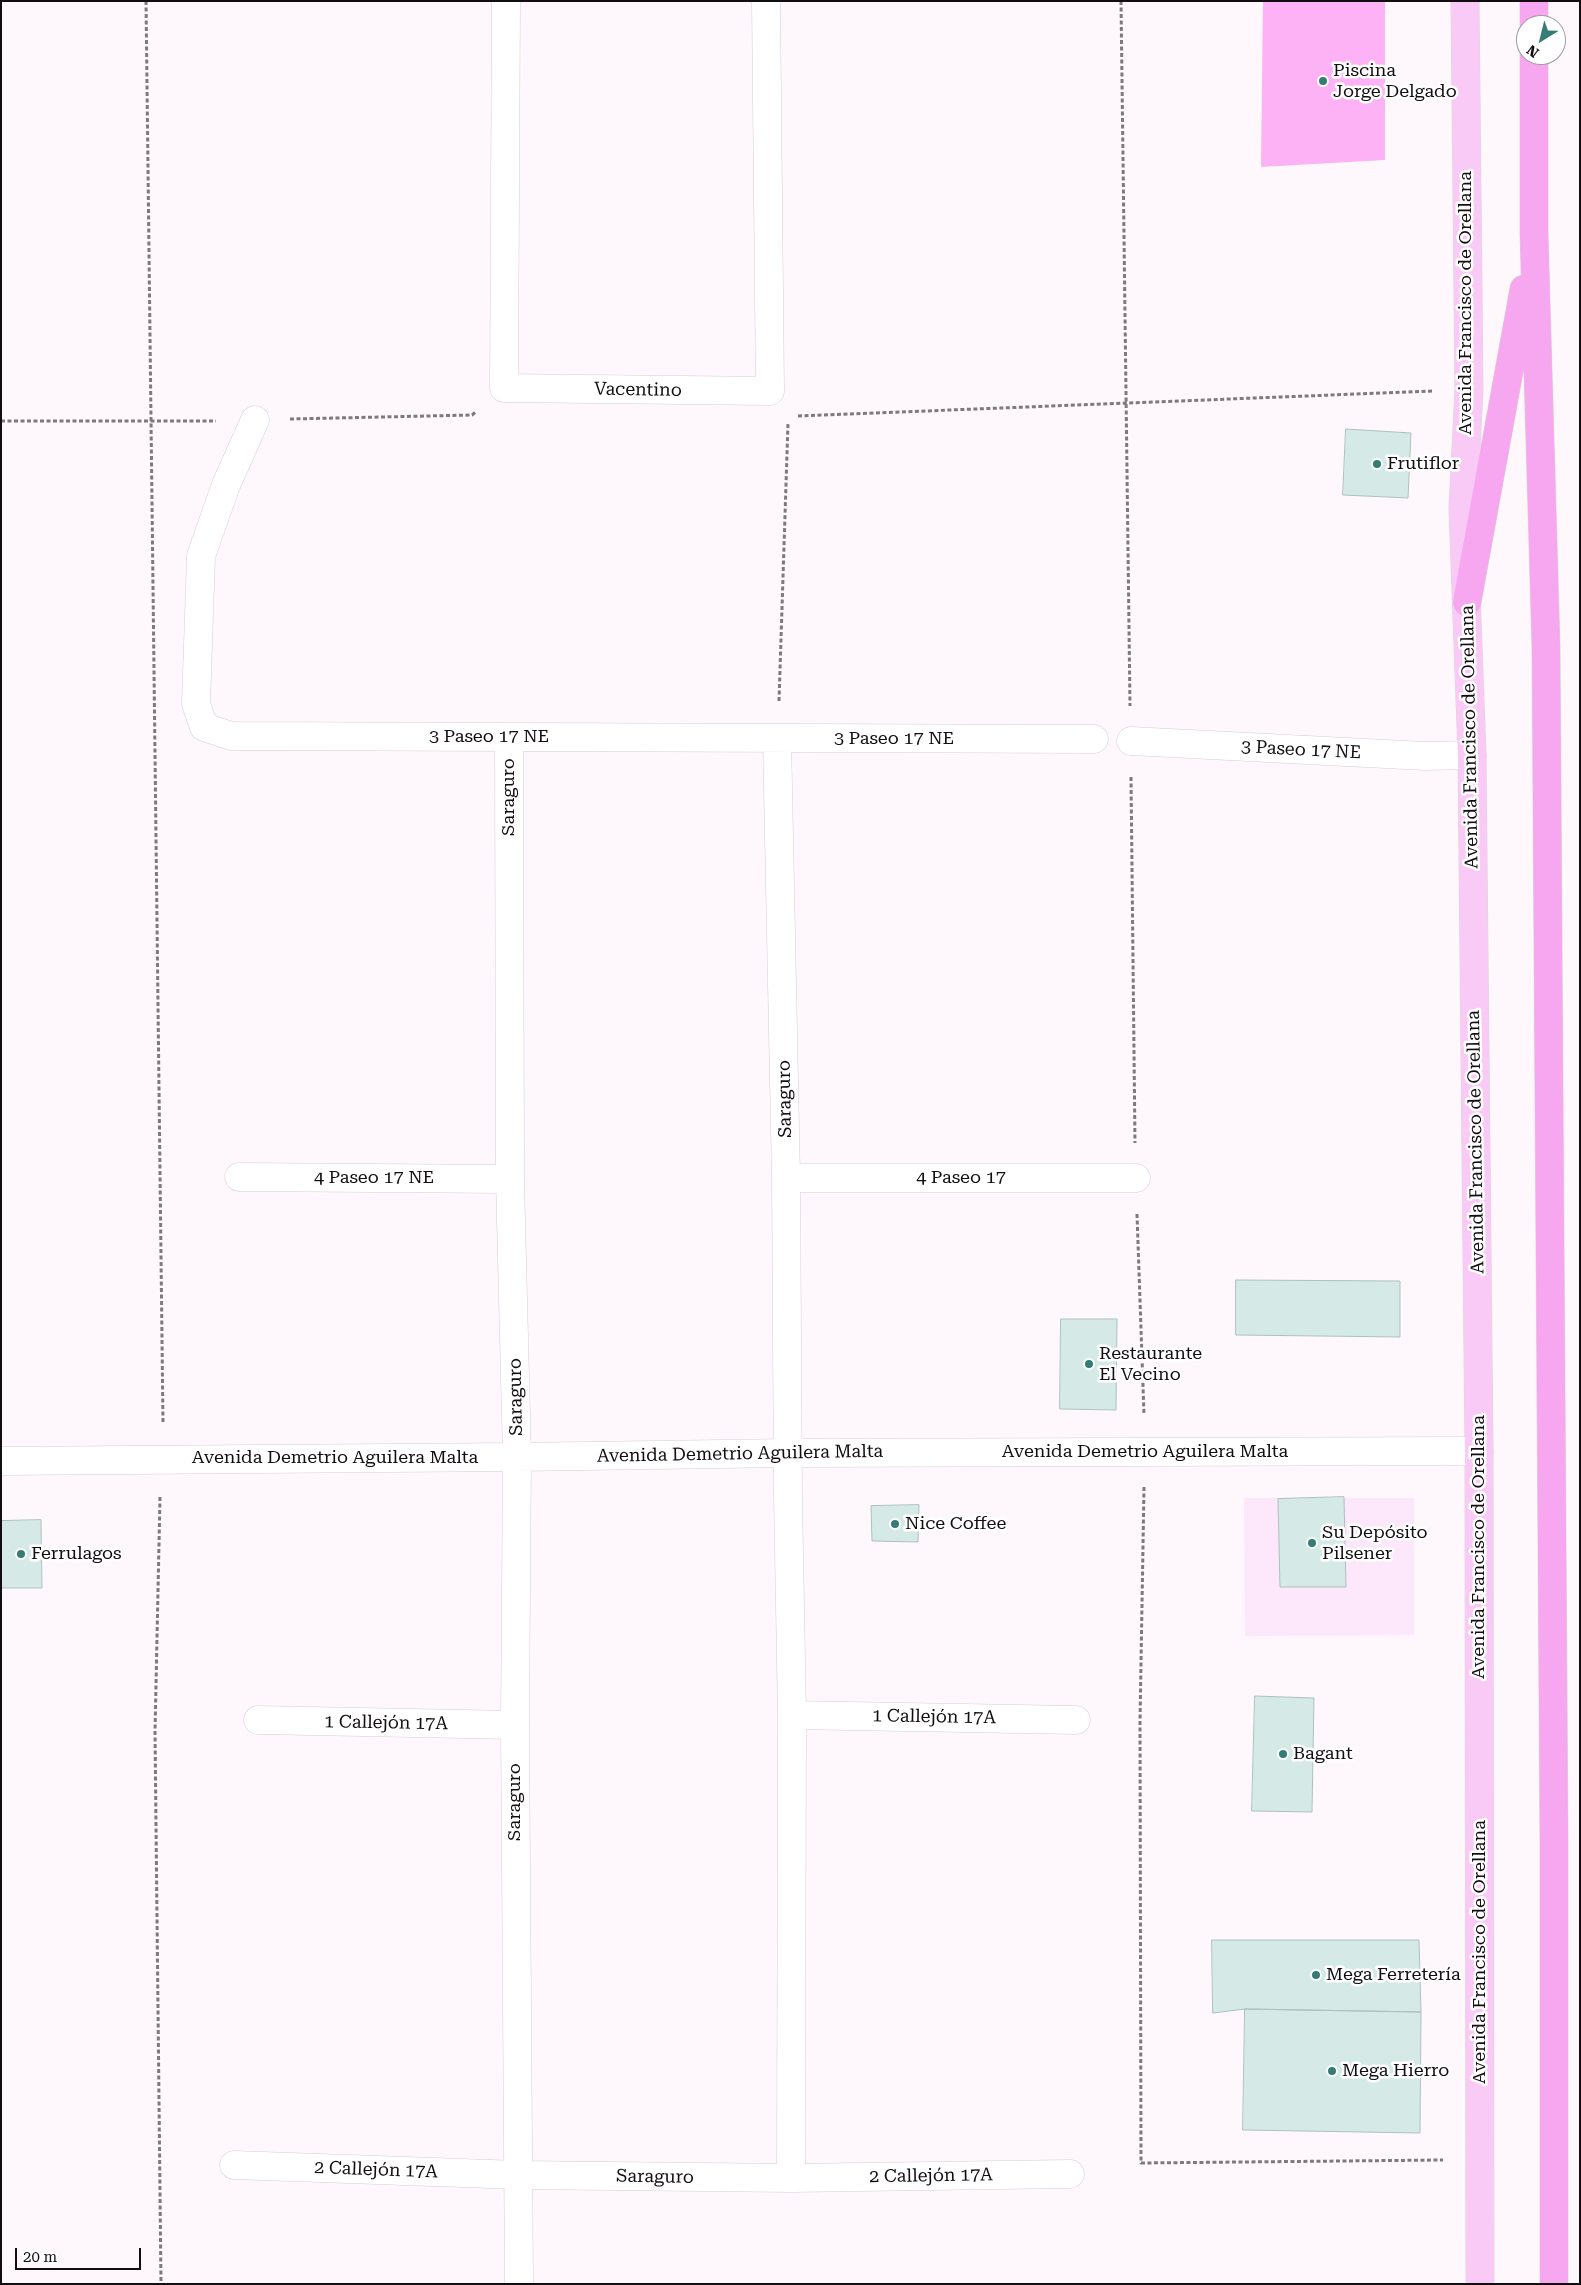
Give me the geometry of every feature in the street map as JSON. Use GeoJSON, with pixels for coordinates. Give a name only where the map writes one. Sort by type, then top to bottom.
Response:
{"type":"FeatureCollection","features":[{"type":"Feature","properties":{"kind":"highway"},"geometry":{"type":"LineString","coordinates":[[1534,1],[1534,15]]}},
{"type":"Feature","properties":{"kind":"highway"},"geometry":{"type":"LineString","coordinates":[[1534,65],[1534,233],[1546,666],[1554,1839],[1554,2284]]}},
{"type":"Feature","properties":{"kind":"highway"},"geometry":{"type":"LineString","coordinates":[[1467,602],[1534,233]]}},
{"type":"Feature","properties":{"kind":"main road","name":"Avenida Francisco de Orellana"},"geometry":{"type":"LineString","coordinates":[[1465,1],[1469,390],[1462,508],[1472,755],[1480,1451],[1480,2284]]}},
{"type":"Feature","properties":{"kind":"street","name":"Vacentino"},"geometry":{"type":"LineString","coordinates":[[506,1],[504,388],[770,391],[766,1]]}},
{"type":"Feature","properties":{"kind":"street","name":"3 Paseo 17 NE"},"geometry":{"type":"LineString","coordinates":[[255,420],[226,485],[201,556],[196,704],[204,727],[231,736],[1094,739]]}},
{"type":"Feature","properties":{"kind":"street","name":"Saraguro"},"geometry":{"type":"LineString","coordinates":[[509,738],[510,1179],[517,1457],[515,1726],[519,2175],[791,2178],[792,1715],[786,1178],[777,739]]}},
{"type":"Feature","properties":{"kind":"street","name":"3 Paseo 17 NE"},"geometry":{"type":"LineString","coordinates":[[1130,741],[1425,756],[1472,755]]}},
{"type":"Feature","properties":{"kind":"street","name":"4 Paseo 17 NE"},"geometry":{"type":"LineString","coordinates":[[239,1177],[510,1179]]}},
{"type":"Feature","properties":{"kind":"street","name":"4 Paseo 17"},"geometry":{"type":"LineString","coordinates":[[786,1178],[1136,1178]]}},
{"type":"Feature","properties":{"kind":"street","name":"Avenida Demetrio Aguilera Malta"},"geometry":{"type":"LineString","coordinates":[[1,1461],[517,1457],[789,1452],[1480,1451]]}},
{"type":"Feature","properties":{"kind":"street","name":"1 Callejón 17A"},"geometry":{"type":"LineString","coordinates":[[792,1715],[1076,1720]]}},
{"type":"Feature","properties":{"kind":"street","name":"1 Callejón 17A"},"geometry":{"type":"LineString","coordinates":[[258,1720],[515,1726]]}},
{"type":"Feature","properties":{"kind":"street","name":"2 Callejón 17A"},"geometry":{"type":"LineString","coordinates":[[234,2165],[519,2175]]}},
{"type":"Feature","properties":{"kind":"street","name":"2 Callejón 17A"},"geometry":{"type":"LineString","coordinates":[[791,2178],[1070,2174]]}},
{"type":"Feature","properties":{"kind":"street"},"geometry":{"type":"LineString","coordinates":[[519,2175],[519,2284]]}},
{"type":"Feature","properties":{"kind":"path"},"geometry":{"type":"LineString","coordinates":[[146,1],[163,1460],[160,1490],[155,1732],[161,2284]]}},
{"type":"Feature","properties":{"kind":"path"},"geometry":{"type":"LineString","coordinates":[[1120,1],[1136,1178],[1145,1452],[1140,1722],[1140,2163],[1480,2159]]}},
{"type":"Feature","properties":{"kind":"path"},"geometry":{"type":"LineString","coordinates":[[777,739],[788,416],[1469,390]]}},
{"type":"Feature","properties":{"kind":"shaded area","name":"Piscina Jorge Delgado"},"geometry":{"type":"Polygon","coordinates":[[[1263,1],[1385,1],[1385,160],[1261,167],[1263,1]]]}},
{"type":"Feature","properties":{"kind":"shaded area","name":"Su Depósito Pilsener"},"geometry":{"type":"Polygon","coordinates":[[[1244,1498],[1414,1498],[1414,1635],[1245,1636],[1244,1498]]]}},
{"type":"Feature","properties":{"kind":"building","name":"Frutiflor"},"geometry":{"type":"Polygon","coordinates":[[[1346,429],[1411,433],[1408,498],[1343,495],[1346,429]]]}},
{"type":"Feature","properties":{"kind":"building"},"geometry":{"type":"Polygon","coordinates":[[[1236,1280],[1400,1281],[1400,1337],[1236,1335],[1236,1280]]]}},
{"type":"Feature","properties":{"kind":"building","name":"Restaurante El Vecino"},"geometry":{"type":"Polygon","coordinates":[[[1061,1319],[1117,1319],[1116,1410],[1060,1409],[1061,1319]]]}},
{"type":"Feature","properties":{"kind":"building","name":"Su Depósito Pilsener"},"geometry":{"type":"Polygon","coordinates":[[[1344,1497],[1346,1587],[1280,1587],[1278,1499],[1344,1497]]]}},
{"type":"Feature","properties":{"kind":"building","name":"Nice Coffee"},"geometry":{"type":"Polygon","coordinates":[[[919,1505],[918,1542],[872,1541],[871,1506],[919,1505]]]}},
{"type":"Feature","properties":{"kind":"building","name":"Ferrulagos"},"geometry":{"type":"Polygon","coordinates":[[[41,1520],[42,1588],[1,1588],[1,1521],[41,1520]]]}},
{"type":"Feature","properties":{"kind":"building","name":"Bagant"},"geometry":{"type":"Polygon","coordinates":[[[1255,1696],[1314,1698],[1312,1812],[1252,1811],[1255,1696]]]}},
{"type":"Feature","properties":{"kind":"building","name":"Mega Ferretería"},"geometry":{"type":"Polygon","coordinates":[[[1212,1940],[1419,1940],[1421,2012],[1245,2009],[1213,2013],[1212,1940]]]}},
{"type":"Feature","properties":{"kind":"building","name":"Mega Hierro"},"geometry":{"type":"Polygon","coordinates":[[[1245,2009],[1421,2012],[1420,2133],[1243,2130],[1245,2009]]]}},
{"type":"Feature","properties":{"kind":"place","name":"Piscina Jorge Delgado"},"geometry":{"type":"Point","coordinates":[1323,81]}},
{"type":"Feature","properties":{"kind":"place","name":"Frutiflor"},"geometry":{"type":"Point","coordinates":[1377,464]}},
{"type":"Feature","properties":{"kind":"place","name":"Restaurante El Vecino"},"geometry":{"type":"Point","coordinates":[1089,1364]}},
{"type":"Feature","properties":{"kind":"place","name":"Nice Coffee"},"geometry":{"type":"Point","coordinates":[895,1524]}},
{"type":"Feature","properties":{"kind":"place","name":"Su Depósito Pilsener"},"geometry":{"type":"Point","coordinates":[1312,1543]}},
{"type":"Feature","properties":{"kind":"place","name":"Ferrulagos"},"geometry":{"type":"Point","coordinates":[21,1554]}},
{"type":"Feature","properties":{"kind":"place","name":"Bagant"},"geometry":{"type":"Point","coordinates":[1283,1754]}},
{"type":"Feature","properties":{"kind":"place","name":"Mega Ferretería"},"geometry":{"type":"Point","coordinates":[1316,1975]}},
{"type":"Feature","properties":{"kind":"place","name":"Mega Hierro"},"geometry":{"type":"Point","coordinates":[1332,2071]}}]}
